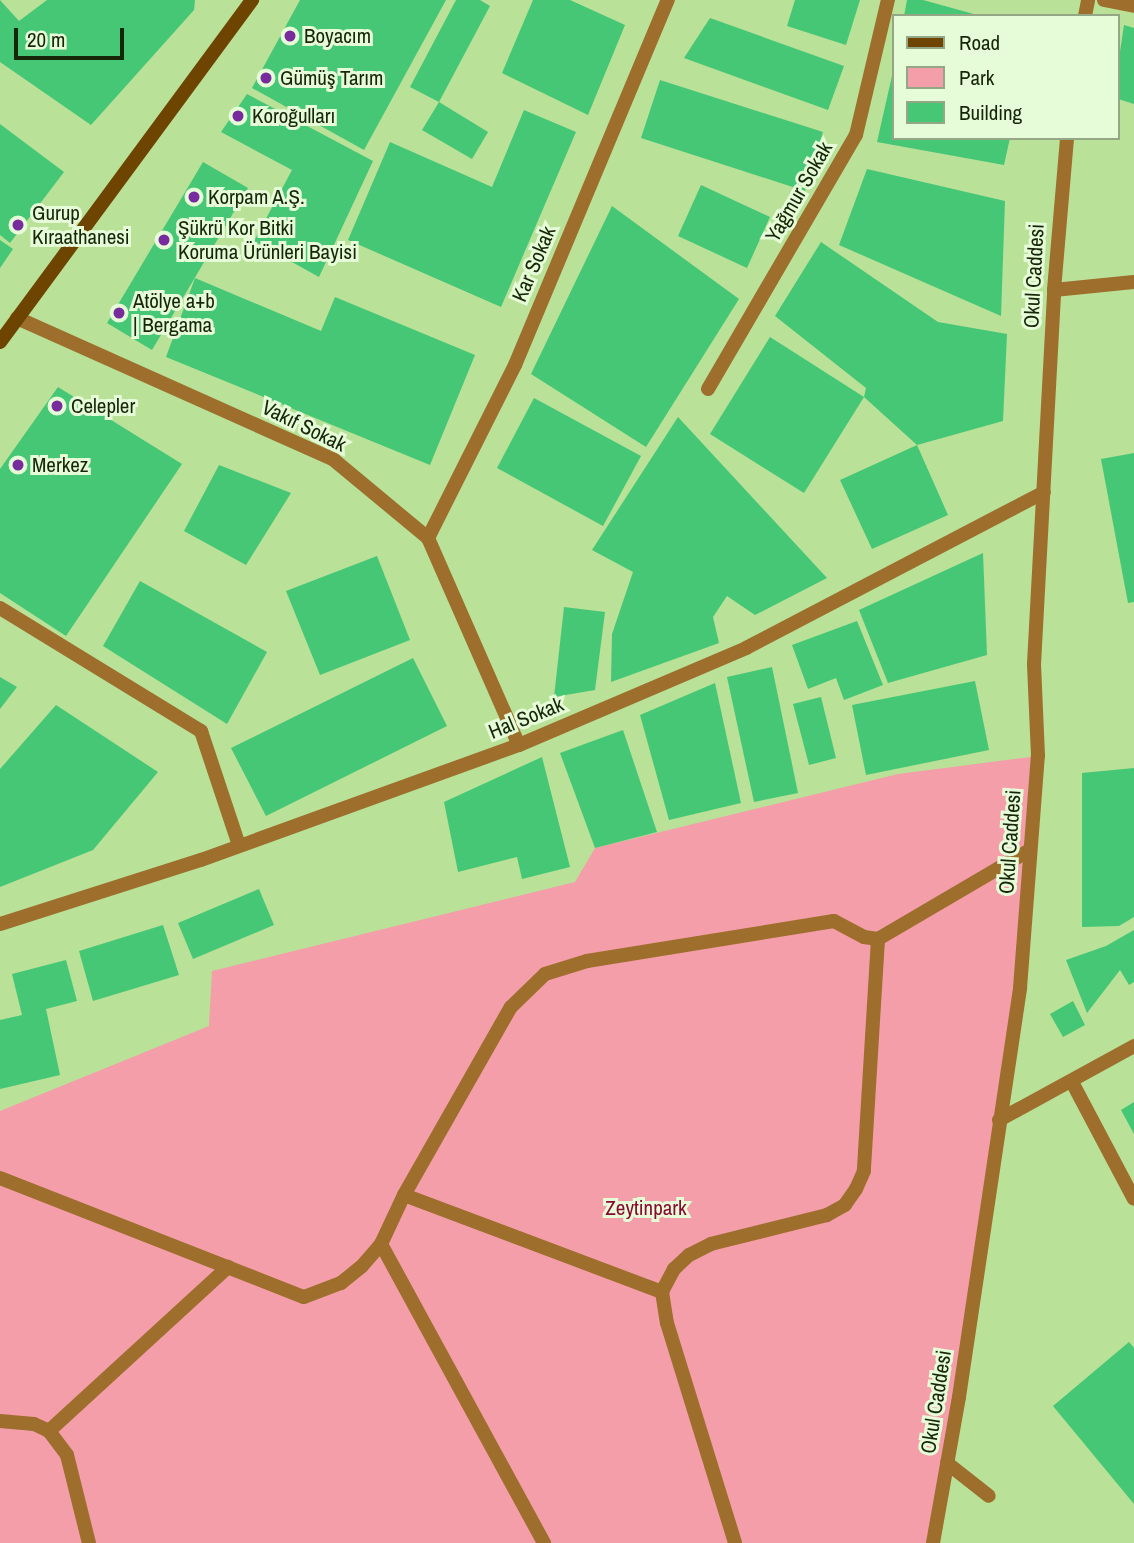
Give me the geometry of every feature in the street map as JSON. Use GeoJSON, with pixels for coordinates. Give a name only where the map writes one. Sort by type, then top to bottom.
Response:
{"type":"FeatureCollection","features":[{"type":"Feature","properties":{"kind":"main road"},"geometry":{"type":"LineString","coordinates":[[0,342],[252,0]]}},
{"type":"Feature","properties":{"kind":"street","name":"Kar Sokak"},"geometry":{"type":"LineString","coordinates":[[428,538],[515,365],[668,0]]}},
{"type":"Feature","properties":{"kind":"street","name":"Yağmur Sokak"},"geometry":{"type":"LineString","coordinates":[[708,389],[856,135],[888,0]]}},
{"type":"Feature","properties":{"kind":"street"},"geometry":{"type":"LineString","coordinates":[[1104,0],[1134,6]]}},
{"type":"Feature","properties":{"kind":"street","name":"Okul Caddesi"},"geometry":{"type":"LineString","coordinates":[[933,1543],[1020,988],[1038,756],[1034,664],[1054,290],[1067,140]]}},
{"type":"Feature","properties":{"kind":"street"},"geometry":{"type":"LineString","coordinates":[[1054,290],[1134,282]]}},
{"type":"Feature","properties":{"kind":"street","name":"Vakıf Sokak"},"geometry":{"type":"LineString","coordinates":[[17,318],[334,460],[428,538],[519,745]]}},
{"type":"Feature","properties":{"kind":"street","name":"Hal Sokak"},"geometry":{"type":"LineString","coordinates":[[0,924],[201,860],[519,745],[746,648],[1044,492]]}},
{"type":"Feature","properties":{"kind":"street"},"geometry":{"type":"LineString","coordinates":[[0,608],[201,731],[239,845]]}},
{"type":"Feature","properties":{"kind":"street"},"geometry":{"type":"LineString","coordinates":[[0,1178],[304,1297],[341,1283],[362,1266],[381,1244],[404,1195],[511,1007],[545,974],[587,961],[834,921],[864,937],[878,939],[1030,850]]}},
{"type":"Feature","properties":{"kind":"street"},"geometry":{"type":"LineString","coordinates":[[735,1543],[667,1323],[662,1292],[674,1269],[689,1255],[711,1244],[827,1215],[845,1205],[856,1189],[864,1171],[878,939]]}},
{"type":"Feature","properties":{"kind":"street"},"geometry":{"type":"LineString","coordinates":[[999,1120],[1134,1046]]}},
{"type":"Feature","properties":{"kind":"street"},"geometry":{"type":"LineString","coordinates":[[1072,1082],[1134,1199]]}},
{"type":"Feature","properties":{"kind":"street"},"geometry":{"type":"LineString","coordinates":[[404,1195],[662,1292]]}},
{"type":"Feature","properties":{"kind":"street"},"geometry":{"type":"LineString","coordinates":[[381,1244],[544,1543]]}},
{"type":"Feature","properties":{"kind":"street"},"geometry":{"type":"LineString","coordinates":[[49,1431],[228,1267]]}},
{"type":"Feature","properties":{"kind":"street"},"geometry":{"type":"LineString","coordinates":[[0,1422],[34,1424],[49,1431],[67,1455],[89,1543]]}},
{"type":"Feature","properties":{"kind":"street"},"geometry":{"type":"LineString","coordinates":[[947,1463],[989,1496]]}},
{"type":"Feature","properties":{"kind":"green space","name":"Zeytinpark"},"geometry":{"type":"Polygon","coordinates":[[[1038,756],[1020,988],[933,1543],[0,1543],[0,1111],[209,1026],[212,971],[575,882],[595,848],[898,774],[1038,756]]]}},
{"type":"Feature","properties":{"kind":"building"},"geometry":{"type":"Polygon","coordinates":[[[0,0],[19,21],[47,0],[195,0],[194,10],[91,125],[0,62],[0,0]]]}},
{"type":"Feature","properties":{"kind":"building"},"geometry":{"type":"Polygon","coordinates":[[[300,0],[446,0],[364,150],[252,88],[300,0]]]}},
{"type":"Feature","properties":{"kind":"building"},"geometry":{"type":"Polygon","coordinates":[[[456,0],[480,0],[490,6],[439,102],[410,87],[456,0]]]}},
{"type":"Feature","properties":{"kind":"building"},"geometry":{"type":"Polygon","coordinates":[[[533,0],[570,0],[625,25],[588,115],[502,73],[533,0]]]}},
{"type":"Feature","properties":{"kind":"building"},"geometry":{"type":"Polygon","coordinates":[[[795,0],[860,0],[846,45],[787,26],[795,0]]]}},
{"type":"Feature","properties":{"kind":"building"},"geometry":{"type":"Polygon","coordinates":[[[907,0],[923,0],[974,14],[904,14],[907,0]]]}},
{"type":"Feature","properties":{"kind":"building"},"geometry":{"type":"Polygon","coordinates":[[[710,18],[844,66],[828,110],[684,58],[710,18]]]}},
{"type":"Feature","properties":{"kind":"building"},"geometry":{"type":"Polygon","coordinates":[[[1124,25],[1134,28],[1134,104],[1120,100],[1120,52],[1124,25]]]}},
{"type":"Feature","properties":{"kind":"building"},"geometry":{"type":"Polygon","coordinates":[[[892,76],[892,140],[1010,140],[1004,165],[877,142],[892,76]]]}},
{"type":"Feature","properties":{"kind":"building"},"geometry":{"type":"Polygon","coordinates":[[[660,80],[823,132],[805,191],[641,138],[660,80]]]}},
{"type":"Feature","properties":{"kind":"building"},"geometry":{"type":"Polygon","coordinates":[[[247,94],[373,161],[319,277],[254,241],[292,170],[221,132],[247,94]]]}},
{"type":"Feature","properties":{"kind":"building"},"geometry":{"type":"Polygon","coordinates":[[[439,102],[488,132],[472,159],[422,130],[439,102]]]}},
{"type":"Feature","properties":{"kind":"building"},"geometry":{"type":"Polygon","coordinates":[[[524,110],[576,132],[501,307],[348,240],[390,142],[492,187],[524,110]]]}},
{"type":"Feature","properties":{"kind":"building"},"geometry":{"type":"Polygon","coordinates":[[[0,124],[64,172],[10,243],[0,235],[0,124]]]}},
{"type":"Feature","properties":{"kind":"building"},"geometry":{"type":"Polygon","coordinates":[[[203,162],[248,188],[152,350],[107,323],[203,162]]]}},
{"type":"Feature","properties":{"kind":"building"},"geometry":{"type":"Polygon","coordinates":[[[867,169],[1005,201],[1001,316],[839,245],[867,169]]]}},
{"type":"Feature","properties":{"kind":"building"},"geometry":{"type":"Polygon","coordinates":[[[701,185],[770,217],[747,268],[678,236],[701,185]]]}},
{"type":"Feature","properties":{"kind":"building"},"geometry":{"type":"Polygon","coordinates":[[[612,206],[739,299],[646,447],[531,374],[612,206]]]}},
{"type":"Feature","properties":{"kind":"building"},"geometry":{"type":"Polygon","coordinates":[[[0,240],[13,249],[0,268],[0,240]]]}},
{"type":"Feature","properties":{"kind":"building"},"geometry":{"type":"Polygon","coordinates":[[[821,242],[938,322],[1007,334],[1003,421],[917,445],[864,397],[866,388],[775,316],[821,242]]]}},
{"type":"Feature","properties":{"kind":"building"},"geometry":{"type":"Polygon","coordinates":[[[195,278],[321,331],[335,297],[475,355],[430,465],[166,357],[195,278]]]}},
{"type":"Feature","properties":{"kind":"building"},"geometry":{"type":"Polygon","coordinates":[[[770,337],[864,397],[804,493],[710,434],[770,337]]]}},
{"type":"Feature","properties":{"kind":"building"},"geometry":{"type":"Polygon","coordinates":[[[58,387],[182,464],[66,636],[0,593],[0,469],[58,387]]]}},
{"type":"Feature","properties":{"kind":"building"},"geometry":{"type":"Polygon","coordinates":[[[534,398],[641,456],[603,526],[497,468],[534,398]]]}},
{"type":"Feature","properties":{"kind":"building"},"geometry":{"type":"Polygon","coordinates":[[[678,417],[827,578],[755,615],[727,596],[713,617],[719,643],[611,682],[612,634],[633,572],[592,550],[678,417]]]}},
{"type":"Feature","properties":{"kind":"building"},"geometry":{"type":"Polygon","coordinates":[[[917,445],[948,515],[872,549],[840,480],[917,445]]]}},
{"type":"Feature","properties":{"kind":"building"},"geometry":{"type":"Polygon","coordinates":[[[1134,453],[1134,602],[1128,603],[1101,459],[1134,453]]]}},
{"type":"Feature","properties":{"kind":"building"},"geometry":{"type":"Polygon","coordinates":[[[219,465],[291,493],[246,565],[184,531],[219,465]]]}},
{"type":"Feature","properties":{"kind":"building"},"geometry":{"type":"Polygon","coordinates":[[[983,553],[987,655],[888,683],[859,610],[983,553]]]}},
{"type":"Feature","properties":{"kind":"building"},"geometry":{"type":"Polygon","coordinates":[[[377,556],[410,640],[320,675],[286,591],[377,556]]]}},
{"type":"Feature","properties":{"kind":"building"},"geometry":{"type":"Polygon","coordinates":[[[140,581],[267,652],[227,724],[103,646],[140,581]]]}},
{"type":"Feature","properties":{"kind":"building"},"geometry":{"type":"Polygon","coordinates":[[[564,607],[605,612],[595,690],[554,697],[564,607]]]}},
{"type":"Feature","properties":{"kind":"building"},"geometry":{"type":"Polygon","coordinates":[[[857,621],[883,685],[844,700],[836,678],[808,689],[792,645],[857,621]]]}},
{"type":"Feature","properties":{"kind":"building"},"geometry":{"type":"Polygon","coordinates":[[[413,658],[447,726],[266,816],[231,748],[413,658]]]}},
{"type":"Feature","properties":{"kind":"building"},"geometry":{"type":"Polygon","coordinates":[[[772,667],[798,793],[754,802],[727,677],[772,667]]]}},
{"type":"Feature","properties":{"kind":"building"},"geometry":{"type":"Polygon","coordinates":[[[0,677],[17,687],[0,709],[0,677]]]}},
{"type":"Feature","properties":{"kind":"building"},"geometry":{"type":"Polygon","coordinates":[[[975,681],[989,750],[866,775],[852,705],[975,681]]]}},
{"type":"Feature","properties":{"kind":"building"},"geometry":{"type":"Polygon","coordinates":[[[715,683],[741,803],[669,820],[640,715],[715,683]]]}},
{"type":"Feature","properties":{"kind":"building"},"geometry":{"type":"Polygon","coordinates":[[[821,697],[836,758],[809,765],[793,704],[821,697]]]}},
{"type":"Feature","properties":{"kind":"building"},"geometry":{"type":"Polygon","coordinates":[[[56,705],[158,772],[93,850],[0,887],[0,769],[56,705]]]}},
{"type":"Feature","properties":{"kind":"building"},"geometry":{"type":"Polygon","coordinates":[[[623,730],[657,832],[595,848],[560,753],[623,730]]]}},
{"type":"Feature","properties":{"kind":"building"},"geometry":{"type":"Polygon","coordinates":[[[542,757],[570,867],[522,879],[517,857],[458,872],[444,802],[542,757]]]}},
{"type":"Feature","properties":{"kind":"building"},"geometry":{"type":"Polygon","coordinates":[[[1134,768],[1134,917],[1119,926],[1082,927],[1082,773],[1134,768]]]}},
{"type":"Feature","properties":{"kind":"building"},"geometry":{"type":"Polygon","coordinates":[[[259,889],[274,925],[193,959],[178,923],[259,889]]]}},
{"type":"Feature","properties":{"kind":"building"},"geometry":{"type":"Polygon","coordinates":[[[163,925],[179,975],[93,1001],[79,951],[163,925]]]}},
{"type":"Feature","properties":{"kind":"building"},"geometry":{"type":"Polygon","coordinates":[[[1134,930],[1134,982],[1129,985],[1120,970],[1087,1013],[1066,960],[1106,946],[1134,930]]]}},
{"type":"Feature","properties":{"kind":"building"},"geometry":{"type":"Polygon","coordinates":[[[66,960],[77,1001],[46,1009],[60,1075],[0,1089],[0,1020],[22,1015],[12,974],[66,960]]]}},
{"type":"Feature","properties":{"kind":"building"},"geometry":{"type":"Polygon","coordinates":[[[1073,1001],[1085,1025],[1063,1037],[1050,1014],[1073,1001]]]}},
{"type":"Feature","properties":{"kind":"building"},"geometry":{"type":"Polygon","coordinates":[[[1134,1102],[1134,1134],[1121,1110],[1134,1102]]]}},
{"type":"Feature","properties":{"kind":"building"},"geometry":{"type":"Polygon","coordinates":[[[1129,1342],[1134,1348],[1134,1504],[1053,1406],[1129,1342]]]}},
{"type":"Feature","properties":{"kind":"place","name":"Boyacım"},"geometry":{"type":"Point","coordinates":[290,36]}},
{"type":"Feature","properties":{"kind":"place","name":"Gümüş Tarım"},"geometry":{"type":"Point","coordinates":[266,78]}},
{"type":"Feature","properties":{"kind":"place","name":"Koroğulları"},"geometry":{"type":"Point","coordinates":[238,116]}},
{"type":"Feature","properties":{"kind":"place","name":"Korpam A.Ş."},"geometry":{"type":"Point","coordinates":[194,197]}},
{"type":"Feature","properties":{"kind":"place","name":"Gurup Kıraathanesi"},"geometry":{"type":"Point","coordinates":[18,225]}},
{"type":"Feature","properties":{"kind":"place","name":"Şükrü Kor Bitki Koruma Ürünleri Bayisi"},"geometry":{"type":"Point","coordinates":[164,240]}},
{"type":"Feature","properties":{"kind":"place","name":"Atölye a+b | Bergama"},"geometry":{"type":"Point","coordinates":[119,313]}},
{"type":"Feature","properties":{"kind":"place","name":"Celepler"},"geometry":{"type":"Point","coordinates":[57,406]}},
{"type":"Feature","properties":{"kind":"place","name":"Merkez"},"geometry":{"type":"Point","coordinates":[18,465]}}]}
